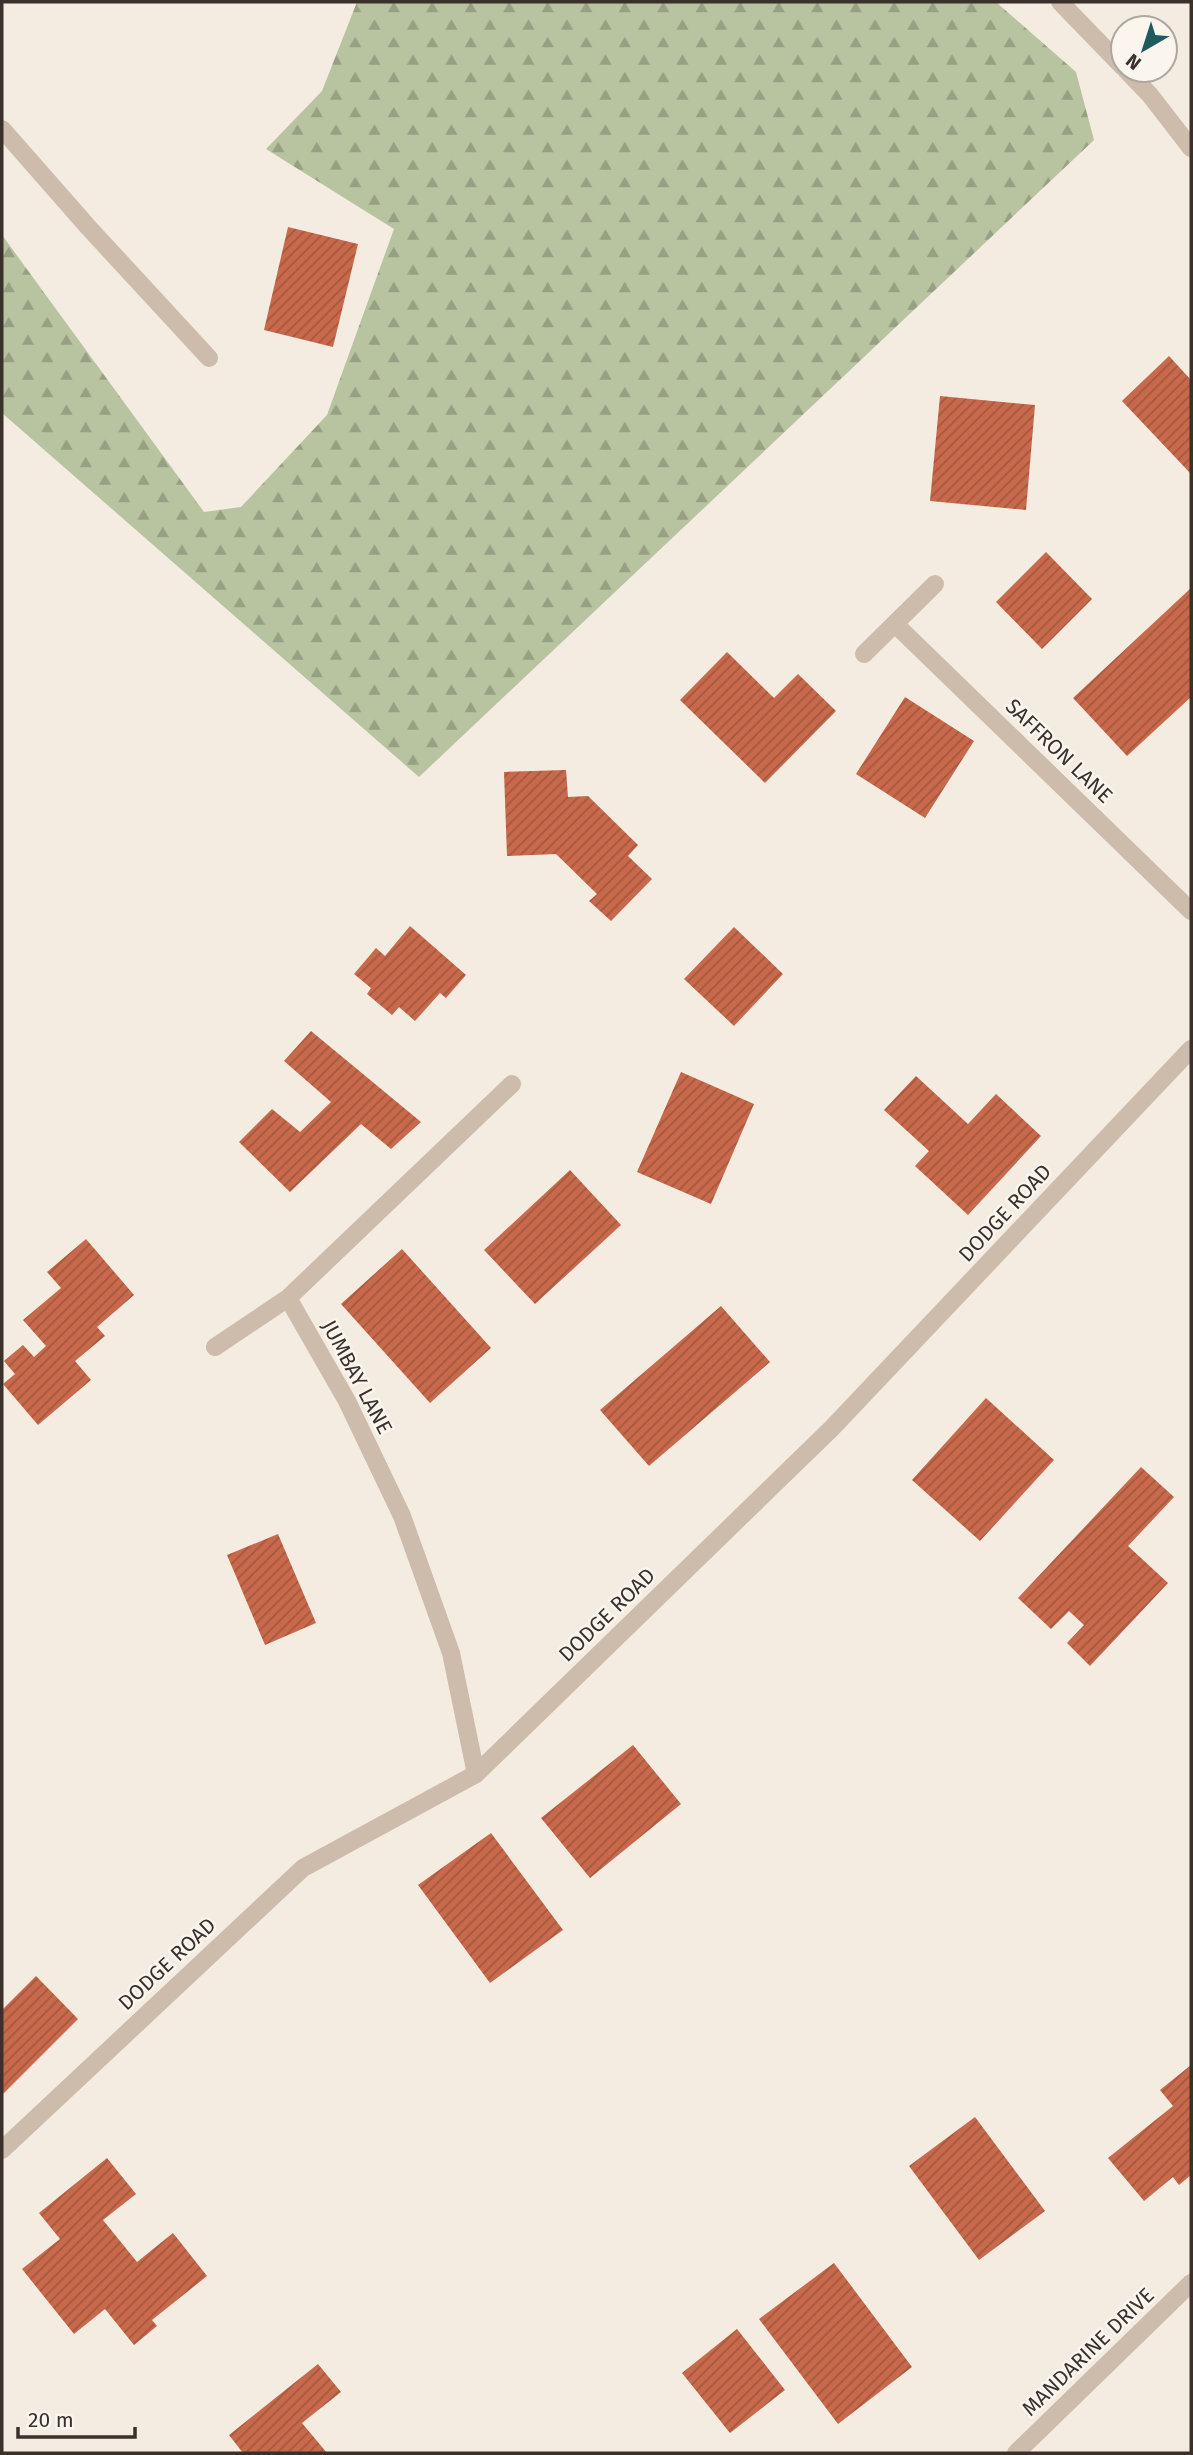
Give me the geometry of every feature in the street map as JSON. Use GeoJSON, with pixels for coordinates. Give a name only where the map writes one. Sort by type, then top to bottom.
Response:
{"type":"FeatureCollection","features":[{"type":"Feature","properties":{"kind":"street"},"geometry":{"type":"LineString","coordinates":[[1060,2],[1109,53]]}},
{"type":"Feature","properties":{"kind":"street"},"geometry":{"type":"LineString","coordinates":[[1139,84],[1191,148]]}},
{"type":"Feature","properties":{"kind":"street"},"geometry":{"type":"LineString","coordinates":[[2,129],[209,358]]}},
{"type":"Feature","properties":{"kind":"street"},"geometry":{"type":"LineString","coordinates":[[864,654],[935,584]]}},
{"type":"Feature","properties":{"kind":"street","name":"SAFFRON LANE"},"geometry":{"type":"LineString","coordinates":[[894,624],[1191,911]]}},
{"type":"Feature","properties":{"kind":"street","name":"DODGE ROAD"},"geometry":{"type":"LineString","coordinates":[[2,2150],[303,1868],[476,1774],[832,1429],[1191,1049]]}},
{"type":"Feature","properties":{"kind":"street"},"geometry":{"type":"LineString","coordinates":[[215,1347],[288,1298],[512,1084]]}},
{"type":"Feature","properties":{"kind":"street","name":"JUMBAY LANE"},"geometry":{"type":"LineString","coordinates":[[288,1298],[347,1401],[402,1516],[451,1653],[476,1774]]}},
{"type":"Feature","properties":{"kind":"street","name":"MANDARINE DRIVE"},"geometry":{"type":"LineString","coordinates":[[1016,2453],[1191,2283]]}},
{"type":"Feature","properties":{"kind":"green space"},"geometry":{"type":"Polygon","coordinates":[[[357,2],[996,2],[1076,72],[1094,140],[419,777],[2,413],[2,235],[204,512],[241,507],[327,415],[394,229],[266,149],[322,91],[357,2]]]}},
{"type":"Feature","properties":{"kind":"building"},"geometry":{"type":"Polygon","coordinates":[[[288,227],[358,244],[333,347],[264,330],[288,227]]]}},
{"type":"Feature","properties":{"kind":"building"},"geometry":{"type":"Polygon","coordinates":[[[1169,356],[1191,380],[1191,474],[1122,401],[1169,356]]]}},
{"type":"Feature","properties":{"kind":"building"},"geometry":{"type":"Polygon","coordinates":[[[940,396],[1035,405],[1026,510],[930,501],[940,396]]]}},
{"type":"Feature","properties":{"kind":"building"},"geometry":{"type":"Polygon","coordinates":[[[1046,552],[1092,599],[1042,649],[996,602],[1046,552]]]}},
{"type":"Feature","properties":{"kind":"building"},"geometry":{"type":"Polygon","coordinates":[[[1191,588],[1191,697],[1127,756],[1073,698],[1191,588]]]}},
{"type":"Feature","properties":{"kind":"building"},"geometry":{"type":"Polygon","coordinates":[[[727,652],[774,698],[798,674],[836,711],[765,783],[680,700],[727,652]]]}},
{"type":"Feature","properties":{"kind":"building"},"geometry":{"type":"Polygon","coordinates":[[[905,697],[974,741],[925,818],[856,774],[905,697]]]}},
{"type":"Feature","properties":{"kind":"building"},"geometry":{"type":"Polygon","coordinates":[[[566,770],[568,797],[588,796],[638,845],[628,856],[652,879],[611,921],[589,901],[597,894],[556,854],[507,856],[504,772],[566,770]]]}},
{"type":"Feature","properties":{"kind":"building"},"geometry":{"type":"Polygon","coordinates":[[[410,926],[466,975],[446,998],[440,993],[415,1021],[399,1007],[392,1015],[367,994],[371,988],[354,974],[376,948],[385,956],[410,926]]]}},
{"type":"Feature","properties":{"kind":"building"},"geometry":{"type":"Polygon","coordinates":[[[734,927],[783,974],[734,1026],[684,979],[734,927]]]}},
{"type":"Feature","properties":{"kind":"building"},"geometry":{"type":"Polygon","coordinates":[[[311,1031],[421,1122],[391,1149],[361,1124],[290,1192],[239,1142],[272,1109],[300,1132],[331,1102],[284,1061],[311,1031]]]}},
{"type":"Feature","properties":{"kind":"building"},"geometry":{"type":"Polygon","coordinates":[[[681,1072],[754,1104],[711,1204],[637,1172],[681,1072]]]}},
{"type":"Feature","properties":{"kind":"building"},"geometry":{"type":"Polygon","coordinates":[[[916,1076],[968,1124],[996,1094],[1041,1136],[968,1215],[915,1166],[929,1151],[884,1110],[916,1076]]]}},
{"type":"Feature","properties":{"kind":"building"},"geometry":{"type":"Polygon","coordinates":[[[570,1170],[621,1225],[535,1304],[484,1250],[570,1170]]]}},
{"type":"Feature","properties":{"kind":"building"},"geometry":{"type":"Polygon","coordinates":[[[86,1239],[134,1295],[97,1327],[105,1336],[75,1361],[91,1380],[38,1425],[3,1384],[15,1374],[4,1361],[23,1345],[34,1357],[46,1346],[23,1320],[61,1288],[47,1272],[86,1239]]]}},
{"type":"Feature","properties":{"kind":"building"},"geometry":{"type":"Polygon","coordinates":[[[402,1249],[491,1348],[430,1403],[341,1304],[402,1249]]]}},
{"type":"Feature","properties":{"kind":"building"},"geometry":{"type":"Polygon","coordinates":[[[721,1306],[770,1362],[649,1466],[600,1410],[721,1306]]]}},
{"type":"Feature","properties":{"kind":"building"},"geometry":{"type":"Polygon","coordinates":[[[986,1398],[1054,1460],[980,1541],[912,1480],[986,1398]]]}},
{"type":"Feature","properties":{"kind":"building"},"geometry":{"type":"Polygon","coordinates":[[[1141,1467],[1174,1497],[1128,1546],[1168,1583],[1090,1666],[1067,1643],[1084,1625],[1069,1611],[1051,1629],[1018,1598],[1141,1467]]]}},
{"type":"Feature","properties":{"kind":"building"},"geometry":{"type":"Polygon","coordinates":[[[278,1534],[316,1623],[265,1645],[227,1555],[278,1534]]]}},
{"type":"Feature","properties":{"kind":"building"},"geometry":{"type":"Polygon","coordinates":[[[633,1745],[681,1804],[590,1878],[541,1818],[633,1745]]]}},
{"type":"Feature","properties":{"kind":"building"},"geometry":{"type":"Polygon","coordinates":[[[491,1833],[563,1930],[490,1983],[418,1885],[491,1833]]]}},
{"type":"Feature","properties":{"kind":"building"},"geometry":{"type":"Polygon","coordinates":[[[36,1976],[78,2019],[2,2095],[2,2010],[36,1976]]]}},
{"type":"Feature","properties":{"kind":"building"},"geometry":{"type":"Polygon","coordinates":[[[1191,2065],[1191,2175],[1179,2185],[1173,2177],[1144,2201],[1108,2158],[1173,2106],[1160,2090],[1191,2065]]]}},
{"type":"Feature","properties":{"kind":"building"},"geometry":{"type":"Polygon","coordinates":[[[975,2117],[1045,2211],[979,2260],[909,2166],[975,2117]]]}},
{"type":"Feature","properties":{"kind":"building"},"geometry":{"type":"Polygon","coordinates":[[[107,2158],[136,2194],[103,2220],[137,2262],[173,2233],[207,2276],[152,2320],[157,2326],[134,2345],[105,2309],[74,2334],[22,2269],[60,2239],[39,2213],[107,2158]]]}},
{"type":"Feature","properties":{"kind":"building"},"geometry":{"type":"Polygon","coordinates":[[[834,2263],[912,2367],[838,2424],[759,2319],[834,2263]]]}},
{"type":"Feature","properties":{"kind":"building"},"geometry":{"type":"Polygon","coordinates":[[[737,2329],[785,2390],[730,2433],[682,2373],[737,2329]]]}},
{"type":"Feature","properties":{"kind":"building"},"geometry":{"type":"Polygon","coordinates":[[[318,2364],[341,2392],[302,2423],[327,2453],[243,2453],[229,2435],[318,2364]]]}}]}
